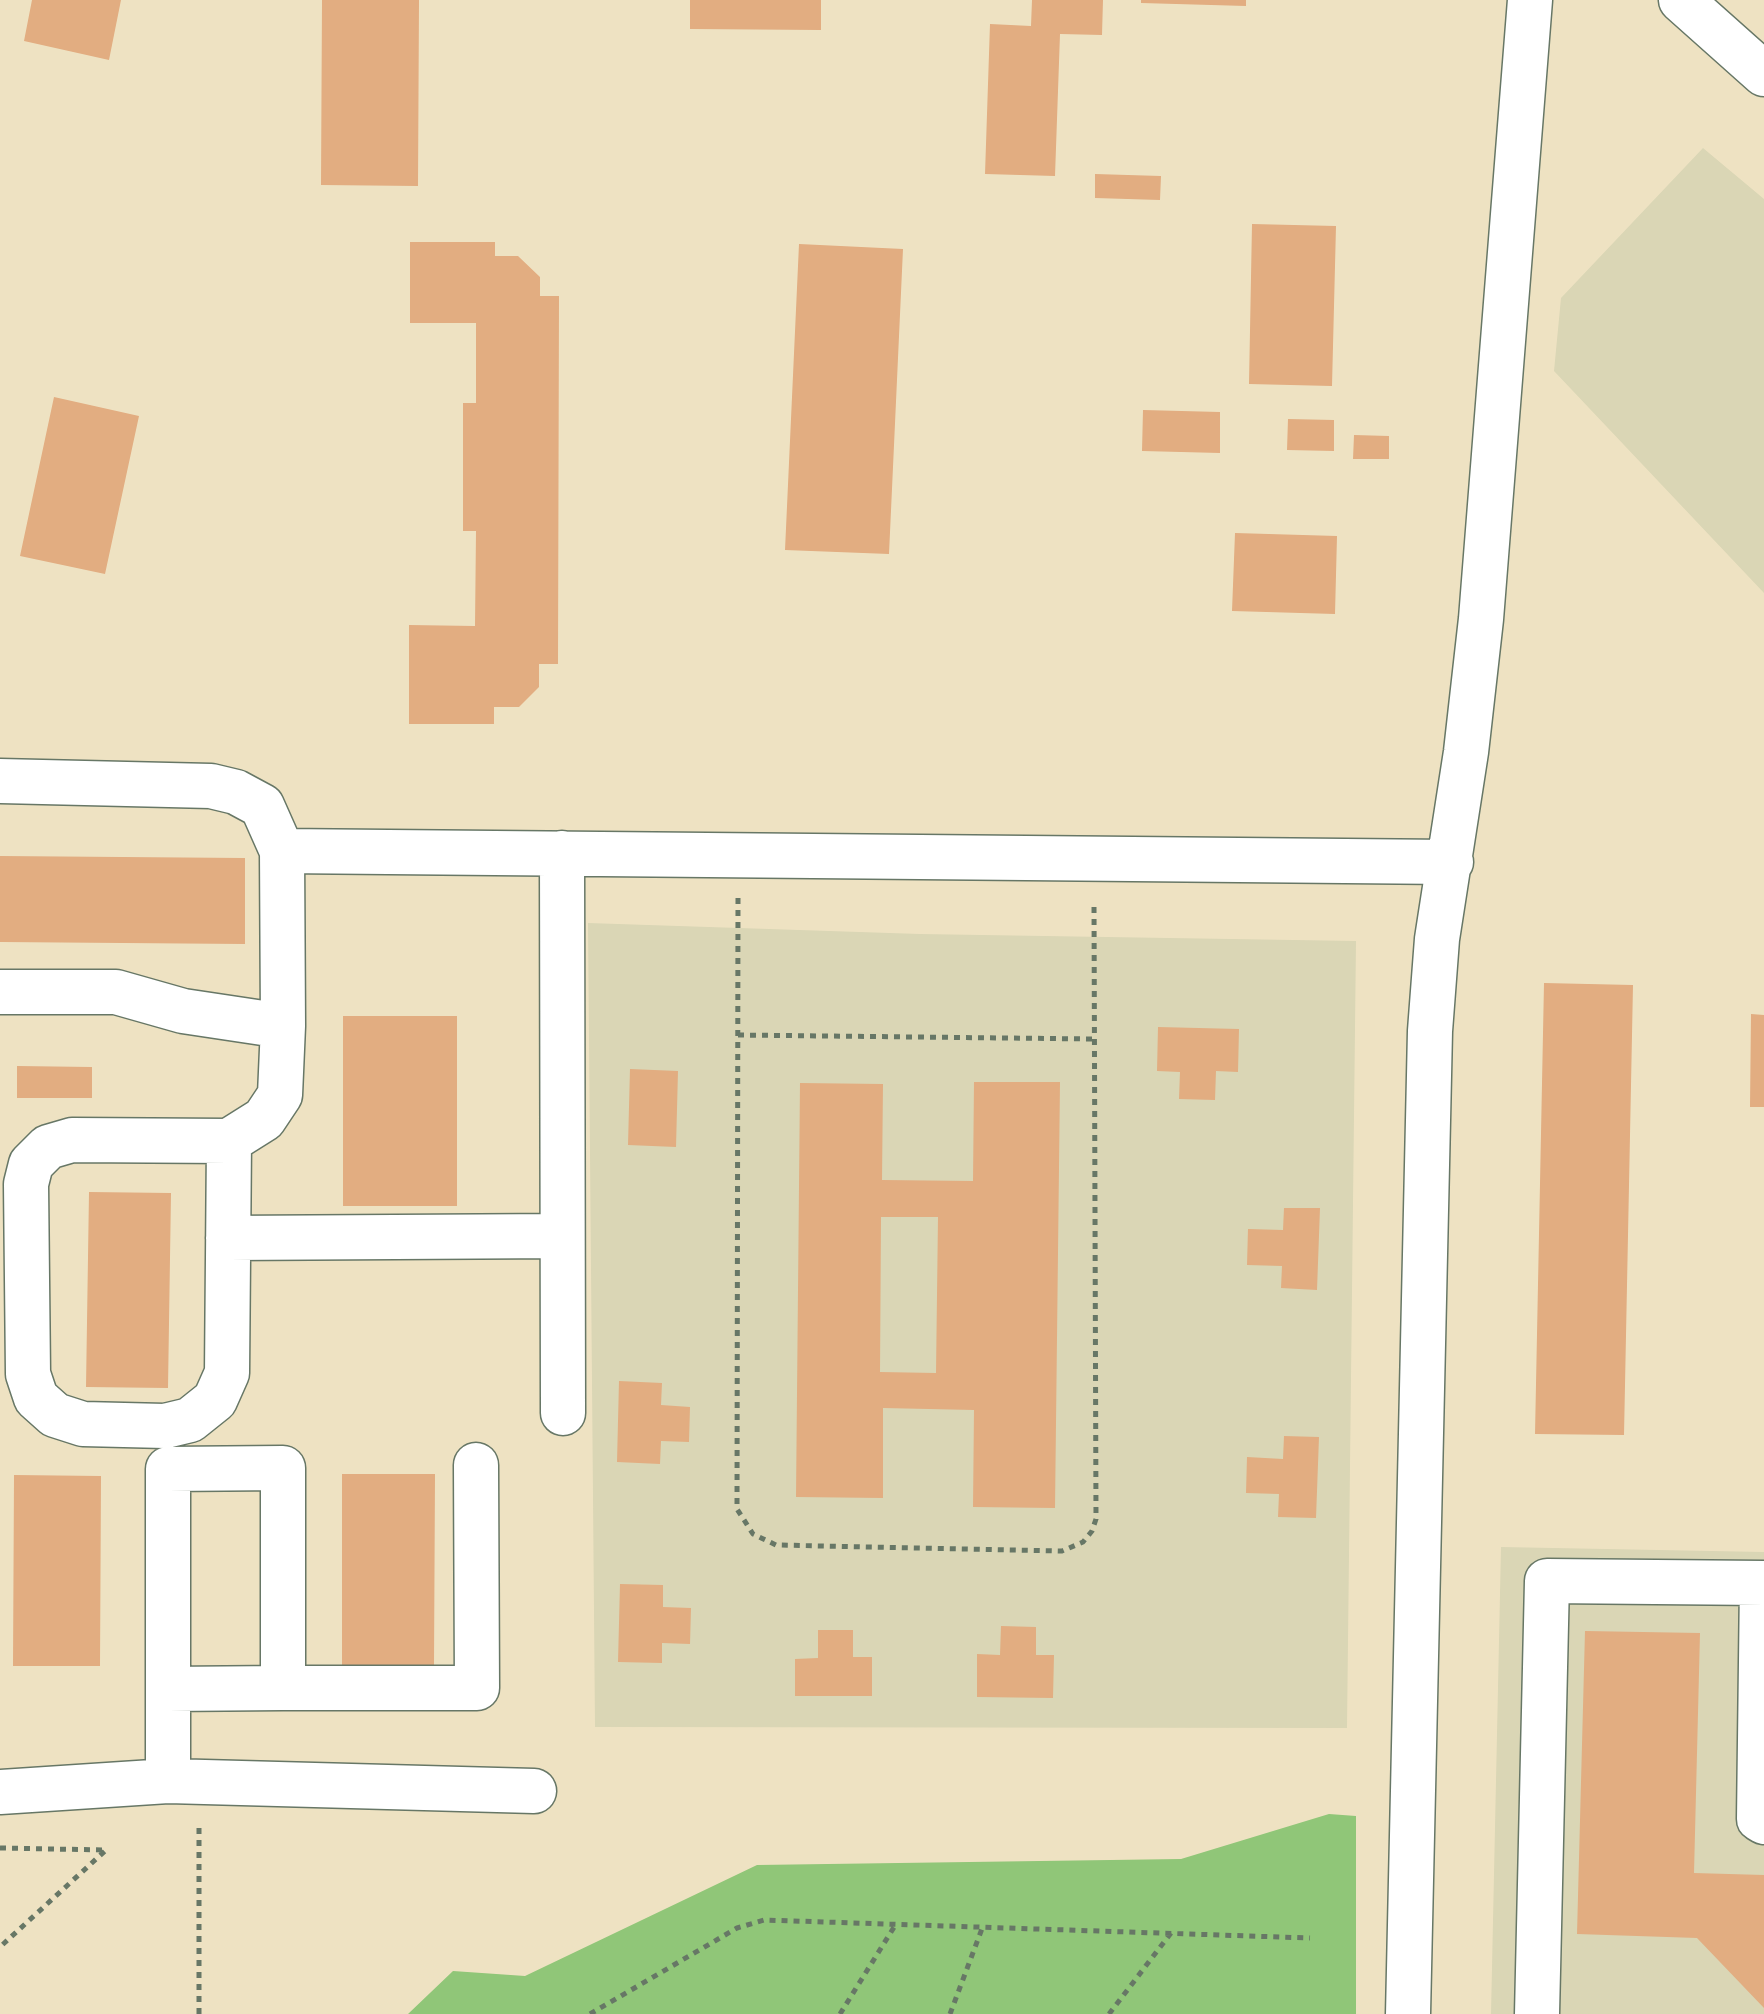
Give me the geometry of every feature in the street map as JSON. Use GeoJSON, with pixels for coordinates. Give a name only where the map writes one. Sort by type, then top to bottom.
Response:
{"type":"FeatureCollection","features":[{"type":"Feature","properties":{"kind":"street"},"geometry":{"type":"LineString","coordinates":[[1408,2014],[1430,1031],[1437,939],[1451,862],[1481,619],[1530,0]]}},
{"type":"Feature","properties":{"kind":"street"},"geometry":{"type":"LineString","coordinates":[[1681,0],[1764,74]]}},
{"type":"Feature","properties":{"kind":"street"},"geometry":{"type":"LineString","coordinates":[[0,781],[211,786],[236,792],[262,806],[282,851],[283,1026],[280,1095],[264,1119],[229,1141],[72,1140],[48,1147],[31,1164],[26,1184],[28,1374],[36,1398],[55,1415],[83,1424],[165,1426],[190,1420],[215,1400],[227,1373],[229,1141]]}},
{"type":"Feature","properties":{"kind":"street"},"geometry":{"type":"LineString","coordinates":[[282,851],[1451,862]]}},
{"type":"Feature","properties":{"kind":"street"},"geometry":{"type":"LineString","coordinates":[[562,853],[563,1413]]}},
{"type":"Feature","properties":{"kind":"street"},"geometry":{"type":"LineString","coordinates":[[0,992],[116,992],[183,1011],[283,1026]]}},
{"type":"Feature","properties":{"kind":"street"},"geometry":{"type":"LineString","coordinates":[[228,1238],[562,1236]]}},
{"type":"Feature","properties":{"kind":"street"},"geometry":{"type":"LineString","coordinates":[[168,1689],[477,1688],[476,1465]]}},
{"type":"Feature","properties":{"kind":"street"},"geometry":{"type":"LineString","coordinates":[[184,1781],[168,1689],[168,1469],[283,1468],[283,1688]]}},
{"type":"Feature","properties":{"kind":"street"},"geometry":{"type":"LineString","coordinates":[[1537,2014],[1547,1581],[1763,1583],[1759,1819],[1764,1822]]}},
{"type":"Feature","properties":{"kind":"street"},"geometry":{"type":"LineString","coordinates":[[0,1792],[184,1781],[534,1791]]}},
{"type":"Feature","properties":{"kind":"path"},"geometry":{"type":"LineString","coordinates":[[739,927],[737,1509],[753,1534],[776,1545],[1062,1551],[1083,1542],[1092,1531],[1096,1519],[1095,858]]}},
{"type":"Feature","properties":{"kind":"path"},"geometry":{"type":"LineString","coordinates":[[738,1035],[1094,1039]]}},
{"type":"Feature","properties":{"kind":"path"},"geometry":{"type":"LineString","coordinates":[[184,1781],[199,2014]]}},
{"type":"Feature","properties":{"kind":"path"},"geometry":{"type":"LineString","coordinates":[[0,1848],[106,1850],[0,1947]]}},
{"type":"Feature","properties":{"kind":"path"},"geometry":{"type":"LineString","coordinates":[[590,2014],[748,1924],[779,1919],[1310,1938]]}},
{"type":"Feature","properties":{"kind":"path"},"geometry":{"type":"LineString","coordinates":[[840,2014],[896,1923]]}},
{"type":"Feature","properties":{"kind":"path"},"geometry":{"type":"LineString","coordinates":[[950,2014],[983,1926]]}},
{"type":"Feature","properties":{"kind":"path"},"geometry":{"type":"LineString","coordinates":[[1109,2014],[1172,1933]]}},
{"type":"Feature","properties":{"kind":"path"},"geometry":{"type":"LineString","coordinates":[[0,1936],[12,1936]]}},
{"type":"Feature","properties":{"kind":"shaded area"},"geometry":{"type":"Polygon","coordinates":[[[1703,148],[1764,199],[1764,593],[1554,371],[1561,298],[1703,148]]]}},
{"type":"Feature","properties":{"kind":"shaded area"},"geometry":{"type":"Polygon","coordinates":[[[588,923],[920,934],[1356,941],[1347,1728],[595,1727],[588,923]]]}},
{"type":"Feature","properties":{"kind":"shaded area"},"geometry":{"type":"Polygon","coordinates":[[[1501,1547],[1764,1552],[1764,2014],[1491,2014],[1501,1547]]]}},
{"type":"Feature","properties":{"kind":"green space"},"geometry":{"type":"Polygon","coordinates":[[[1329,1814],[1356,1816],[1356,2014],[408,2014],[453,1971],[525,1976],[757,1865],[1181,1859],[1329,1814]]]}},
{"type":"Feature","properties":{"kind":"building"},"geometry":{"type":"Polygon","coordinates":[[[32,0],[121,0],[109,60],[24,41],[32,0]]]}},
{"type":"Feature","properties":{"kind":"building"},"geometry":{"type":"Polygon","coordinates":[[[322,0],[419,0],[418,186],[321,185],[322,0]]]}},
{"type":"Feature","properties":{"kind":"building"},"geometry":{"type":"Polygon","coordinates":[[[690,0],[821,0],[821,30],[690,29],[690,0]]]}},
{"type":"Feature","properties":{"kind":"building"},"geometry":{"type":"Polygon","coordinates":[[[1032,0],[1103,0],[1102,35],[1060,34],[1055,176],[985,174],[990,24],[1031,26],[1032,0]]]}},
{"type":"Feature","properties":{"kind":"building"},"geometry":{"type":"Polygon","coordinates":[[[1141,0],[1246,0],[1246,6],[1141,3],[1141,0]]]}},
{"type":"Feature","properties":{"kind":"building"},"geometry":{"type":"Polygon","coordinates":[[[1095,174],[1161,176],[1160,200],[1095,198],[1095,174]]]}},
{"type":"Feature","properties":{"kind":"building"},"geometry":{"type":"Polygon","coordinates":[[[1252,224],[1336,226],[1332,386],[1249,384],[1252,224]]]}},
{"type":"Feature","properties":{"kind":"building"},"geometry":{"type":"Polygon","coordinates":[[[410,242],[495,242],[495,256],[518,256],[540,277],[540,296],[559,296],[558,664],[539,664],[539,687],[519,707],[494,707],[494,724],[409,724],[409,625],[475,626],[476,531],[463,531],[463,403],[476,403],[476,323],[410,323],[410,242]]]}},
{"type":"Feature","properties":{"kind":"building"},"geometry":{"type":"Polygon","coordinates":[[[799,244],[903,249],[889,554],[785,550],[799,244]]]}},
{"type":"Feature","properties":{"kind":"building"},"geometry":{"type":"Polygon","coordinates":[[[54,397],[139,416],[105,574],[20,556],[54,397]]]}},
{"type":"Feature","properties":{"kind":"building"},"geometry":{"type":"Polygon","coordinates":[[[1143,410],[1220,412],[1220,453],[1142,451],[1143,410]]]}},
{"type":"Feature","properties":{"kind":"building"},"geometry":{"type":"Polygon","coordinates":[[[1288,419],[1334,420],[1334,451],[1287,450],[1288,419]]]}},
{"type":"Feature","properties":{"kind":"building"},"geometry":{"type":"Polygon","coordinates":[[[1354,435],[1389,436],[1389,459],[1353,459],[1354,435]]]}},
{"type":"Feature","properties":{"kind":"building"},"geometry":{"type":"Polygon","coordinates":[[[1235,533],[1337,536],[1335,614],[1232,611],[1235,533]]]}},
{"type":"Feature","properties":{"kind":"building"},"geometry":{"type":"Polygon","coordinates":[[[0,856],[245,858],[245,944],[0,942],[0,856]]]}},
{"type":"Feature","properties":{"kind":"building"},"geometry":{"type":"Polygon","coordinates":[[[1544,983],[1633,985],[1624,1435],[1535,1434],[1544,983]]]}},
{"type":"Feature","properties":{"kind":"building"},"geometry":{"type":"Polygon","coordinates":[[[1751,1014],[1764,1015],[1764,1107],[1750,1107],[1751,1014]]]}},
{"type":"Feature","properties":{"kind":"building"},"geometry":{"type":"Polygon","coordinates":[[[343,1016],[457,1016],[457,1206],[343,1206],[343,1016]]]}},
{"type":"Feature","properties":{"kind":"building"},"geometry":{"type":"Polygon","coordinates":[[[1158,1027],[1239,1029],[1238,1072],[1216,1071],[1215,1100],[1179,1099],[1180,1072],[1157,1071],[1158,1027]]]}},
{"type":"Feature","properties":{"kind":"building"},"geometry":{"type":"Polygon","coordinates":[[[17,1066],[92,1067],[92,1098],[17,1098],[17,1066]]]}},
{"type":"Feature","properties":{"kind":"building"},"geometry":{"type":"Polygon","coordinates":[[[630,1069],[678,1071],[676,1147],[628,1145],[630,1069]]]}},
{"type":"Feature","properties":{"kind":"building"},"geometry":{"type":"Polygon","coordinates":[[[974,1082],[1060,1082],[1055,1508],[973,1507],[974,1410],[883,1408],[883,1498],[796,1497],[800,1083],[883,1084],[882,1180],[973,1181],[974,1082]],[[881,1217],[880,1372],[936,1373],[938,1217],[881,1217]]]}},
{"type":"Feature","properties":{"kind":"building"},"geometry":{"type":"Polygon","coordinates":[[[89,1192],[171,1193],[168,1388],[86,1387],[89,1192]]]}},
{"type":"Feature","properties":{"kind":"building"},"geometry":{"type":"Polygon","coordinates":[[[1284,1208],[1320,1208],[1317,1290],[1281,1288],[1282,1266],[1247,1265],[1248,1229],[1283,1230],[1284,1208]]]}},
{"type":"Feature","properties":{"kind":"building"},"geometry":{"type":"Polygon","coordinates":[[[619,1381],[662,1383],[661,1405],[690,1407],[689,1442],[661,1441],[660,1464],[617,1462],[619,1381]]]}},
{"type":"Feature","properties":{"kind":"building"},"geometry":{"type":"Polygon","coordinates":[[[1284,1436],[1319,1437],[1316,1518],[1278,1517],[1279,1494],[1246,1493],[1247,1457],[1283,1459],[1284,1436]]]}},
{"type":"Feature","properties":{"kind":"building"},"geometry":{"type":"Polygon","coordinates":[[[342,1474],[435,1474],[434,1666],[342,1666],[342,1474]]]}},
{"type":"Feature","properties":{"kind":"building"},"geometry":{"type":"Polygon","coordinates":[[[14,1475],[101,1476],[100,1666],[13,1666],[14,1475]]]}},
{"type":"Feature","properties":{"kind":"building"},"geometry":{"type":"Polygon","coordinates":[[[620,1584],[663,1585],[663,1607],[691,1608],[690,1644],[662,1643],[662,1663],[618,1662],[620,1584]]]}},
{"type":"Feature","properties":{"kind":"building"},"geometry":{"type":"Polygon","coordinates":[[[1001,1626],[1036,1627],[1036,1655],[1054,1655],[1053,1698],[977,1697],[977,1654],[1000,1655],[1001,1626]]]}},
{"type":"Feature","properties":{"kind":"building"},"geometry":{"type":"Polygon","coordinates":[[[818,1630],[853,1630],[853,1657],[872,1657],[872,1696],[795,1696],[795,1659],[818,1658],[818,1630]]]}},
{"type":"Feature","properties":{"kind":"building"},"geometry":{"type":"Polygon","coordinates":[[[1585,1631],[1700,1633],[1694,1873],[1764,1875],[1764,2008],[1697,1938],[1577,1934],[1585,1631]]]}}]}
